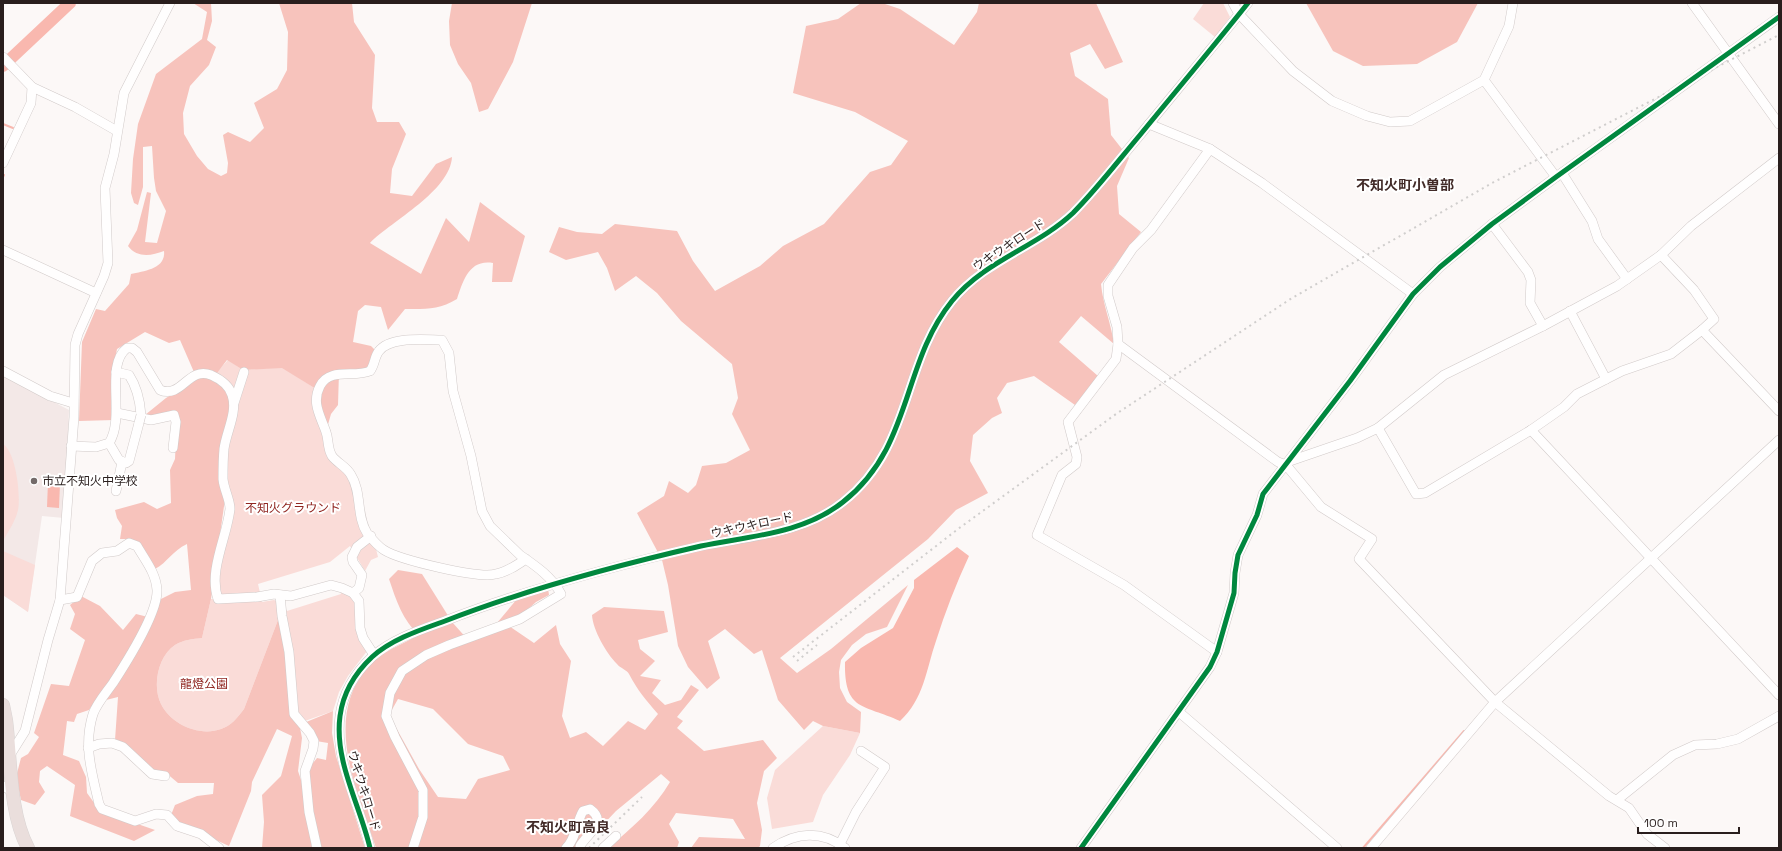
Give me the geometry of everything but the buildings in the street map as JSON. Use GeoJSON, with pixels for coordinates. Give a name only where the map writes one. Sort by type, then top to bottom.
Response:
{"type":"FeatureCollection","features":[{"type":"Feature","properties":{"kind":"highway"},"geometry":{"type":"LineString","coordinates":[[3,705],[10,755],[8,789],[28,848]]}},
{"type":"Feature","properties":{"kind":"street"},"geometry":{"type":"LineString","coordinates":[[10,755],[25,732],[48,640],[60,600],[74,403],[75,345],[108,263],[105,188],[114,154],[116,131],[124,93],[170,3]]}},
{"type":"Feature","properties":{"kind":"street"},"geometry":{"type":"LineString","coordinates":[[1232,3],[1239,14],[1293,71],[1332,101],[1367,116],[1390,122],[1410,121],[1484,80],[1509,26],[1513,3]]}},
{"type":"Feature","properties":{"kind":"street","name":"ウキウキロード"},"geometry":{"type":"LineString","coordinates":[[370,848],[341,754],[339,726],[341,707],[351,682],[374,655],[391,644],[425,629],[496,602],[555,584],[696,547],[793,528],[819,517],[844,501],[867,480],[882,460],[895,433],[930,337],[944,311],[951,302],[978,276],[1050,231],[1072,213],[1150,124],[1248,3]]}},
{"type":"Feature","properties":{"kind":"street"},"geometry":{"type":"LineString","coordinates":[[1692,3],[1779,124]]}},
{"type":"Feature","properties":{"kind":"street"},"geometry":{"type":"LineString","coordinates":[[1081,848],[1114,799],[1179,712],[1210,667],[1217,652],[1234,593],[1234,572],[1238,555],[1257,515],[1263,494],[1288,463],[1413,294],[1440,267],[1492,224],[1728,53],[1779,18]]}},
{"type":"Feature","properties":{"kind":"street"},"geometry":{"type":"LineString","coordinates":[[3,71],[7,61],[32,87],[75,107],[116,131]]}},
{"type":"Feature","properties":{"kind":"street"},"geometry":{"type":"LineString","coordinates":[[1484,80],[1559,175],[1592,220],[1598,239],[1627,279]]}},
{"type":"Feature","properties":{"kind":"street"},"geometry":{"type":"LineString","coordinates":[[3,163],[31,103],[32,87]]}},
{"type":"Feature","properties":{"kind":"street"},"geometry":{"type":"LineString","coordinates":[[1150,124],[1210,150],[1262,183],[1413,294]]}},
{"type":"Feature","properties":{"kind":"street"},"geometry":{"type":"LineString","coordinates":[[1210,150],[1151,230],[1133,248],[1108,285],[1108,296],[1117,327],[1118,344],[1116,359],[1084,399],[1068,422],[1077,457],[1076,464],[1062,475],[1037,535],[1124,586],[1217,652]]}},
{"type":"Feature","properties":{"kind":"street"},"geometry":{"type":"LineString","coordinates":[[1118,344],[1278,462],[1288,463],[1357,438],[1378,428],[1444,375],[1543,326],[1627,279],[1661,255],[1690,226],[1779,158]]}},
{"type":"Feature","properties":{"kind":"street"},"geometry":{"type":"LineString","coordinates":[[1492,224],[1528,272],[1531,280],[1530,303],[1543,326]]}},
{"type":"Feature","properties":{"kind":"street"},"geometry":{"type":"LineString","coordinates":[[3,250],[96,293]]}},
{"type":"Feature","properties":{"kind":"street"},"geometry":{"type":"LineString","coordinates":[[1378,428],[1416,494],[1425,493],[1531,430],[1564,407],[1577,394],[1636,365],[1671,354],[1714,319],[1694,290],[1661,255]]}},
{"type":"Feature","properties":{"kind":"street"},"geometry":{"type":"LineString","coordinates":[[1570,311],[1606,379]]}},
{"type":"Feature","properties":{"kind":"street"},"geometry":{"type":"LineString","coordinates":[[1702,330],[1779,411]]}},
{"type":"Feature","properties":{"kind":"street"},"geometry":{"type":"LineString","coordinates":[[413,848],[423,817],[423,790],[395,738],[386,716],[390,693],[402,671],[426,655],[520,619],[561,594],[555,584],[490,526],[482,511],[472,456],[453,391],[449,353],[442,340],[414,339],[388,345],[379,350],[370,371],[332,376],[325,380],[318,392],[318,412],[326,431],[331,454],[352,476],[362,518],[367,532],[384,550],[425,564],[468,572],[495,575],[514,567],[526,559]]}},
{"type":"Feature","properties":{"kind":"street"},"geometry":{"type":"LineString","coordinates":[[71,446],[96,447],[109,443],[112,439],[117,413],[116,372],[122,352],[127,348],[132,348],[137,352],[160,390],[174,392],[196,374],[209,374],[228,387],[233,396],[233,404]]}},
{"type":"Feature","properties":{"kind":"street"},"geometry":{"type":"LineString","coordinates":[[3,371],[50,396],[74,403]]}},
{"type":"Feature","properties":{"kind":"street"},"geometry":{"type":"LineString","coordinates":[[116,372],[129,375],[131,377],[138,395],[140,419],[129,461],[122,462]]}},
{"type":"Feature","properties":{"kind":"street"},"geometry":{"type":"LineString","coordinates":[[244,372],[233,404],[224,451],[223,479],[230,508],[220,546],[216,594],[218,599],[280,595],[291,596],[331,585],[339,587],[353,593],[359,601],[361,633],[374,655]]}},
{"type":"Feature","properties":{"kind":"street"},"geometry":{"type":"LineString","coordinates":[[117,413],[151,420],[174,415],[176,422],[173,448]]}},
{"type":"Feature","properties":{"kind":"street"},"geometry":{"type":"LineString","coordinates":[[1531,430],[1779,695]]}},
{"type":"Feature","properties":{"kind":"street"},"geometry":{"type":"LineString","coordinates":[[1371,848],[1495,702],[1652,559],[1779,440]]}},
{"type":"Feature","properties":{"kind":"street"},"geometry":{"type":"LineString","coordinates":[[109,443],[122,462],[116,491]]}},
{"type":"Feature","properties":{"kind":"street"},"geometry":{"type":"LineString","coordinates":[[1288,463],[1322,507],[1372,539],[1359,559],[1495,702],[1609,796],[1630,808],[1647,834],[1665,848]]}},
{"type":"Feature","properties":{"kind":"street"},"geometry":{"type":"LineString","coordinates":[[353,593],[359,588],[362,575],[353,562],[352,557],[357,547],[370,536]]}},
{"type":"Feature","properties":{"kind":"street"},"geometry":{"type":"LineString","coordinates":[[60,600],[77,597],[92,561],[102,553],[117,551],[129,543],[137,546],[153,573],[157,591],[152,613],[121,670],[96,708],[89,731],[88,754],[99,804],[102,809],[135,821],[156,814],[167,815],[177,826],[201,834],[219,848]]}},
{"type":"Feature","properties":{"kind":"street"},"geometry":{"type":"LineString","coordinates":[[280,595],[282,616],[289,652],[294,714],[310,733],[314,741],[313,749],[305,771],[309,812],[317,848]]}},
{"type":"Feature","properties":{"kind":"street"},"geometry":{"type":"LineString","coordinates":[[1179,712],[1337,848]]}},
{"type":"Feature","properties":{"kind":"street"},"geometry":{"type":"LineString","coordinates":[[1617,800],[1673,755],[1695,745],[1717,744],[1738,739],[1779,716]]}},
{"type":"Feature","properties":{"kind":"street"},"geometry":{"type":"LineString","coordinates":[[88,748],[99,744],[112,743],[123,747],[152,774],[165,776]]}},
{"type":"Feature","properties":{"kind":"street"},"geometry":{"type":"LineString","coordinates":[[773,848],[790,838],[808,835],[817,835],[842,846],[856,812],[885,767],[861,751]]}},
{"type":"Feature","properties":{"kind":"street"},"geometry":{"type":"LineString","coordinates":[[566,848],[570,844],[578,818],[582,811],[590,809],[595,813],[598,819],[596,827],[586,836],[580,848]]}},
{"type":"Feature","properties":{"kind":"street"},"geometry":{"type":"LineString","coordinates":[[603,848],[616,836]]}},
{"type":"Feature","properties":{"kind":"shaded area"},"geometry":{"type":"Polygon","coordinates":[[[193,3],[211,3],[212,21],[207,40],[216,47],[209,65],[190,86],[183,113],[184,134],[197,156],[208,169],[221,176],[227,173],[228,163],[223,135],[228,132],[250,142],[264,128],[254,103],[277,89],[287,70],[288,32],[279,3],[352,3],[354,22],[375,55],[372,108],[377,122],[399,122],[406,134],[392,169],[390,193],[412,196],[436,164],[452,157],[449,170],[442,182],[419,204],[370,243],[421,274],[446,218],[469,242],[480,202],[525,236],[512,282],[492,282],[493,263],[478,264],[468,273],[457,299],[438,307],[426,309],[405,309],[388,330],[381,307],[365,305],[358,311],[353,342],[371,346],[375,350],[367,369],[339,372],[338,405],[331,414],[327,428],[316,389],[282,368],[243,370],[227,360],[214,377],[230,396],[225,499],[211,599],[202,638],[178,643],[164,656],[158,672],[158,697],[166,711],[179,723],[186,727],[195,730],[213,731],[228,726],[244,709],[278,620],[283,619],[299,725],[333,711],[332,733],[336,756],[365,848],[320,848],[310,796],[309,776],[312,764],[317,758],[326,760],[328,743],[316,741],[300,728],[302,738],[298,771],[304,789],[312,848],[262,848],[264,822],[262,795],[281,776],[292,736],[277,729],[252,782],[251,791],[229,846],[179,823],[171,815],[175,805],[197,796],[213,794],[214,783],[178,783],[165,772],[153,770],[115,740],[118,697],[94,703],[89,710],[77,714],[74,722],[67,721],[63,755],[79,761],[86,777],[87,793],[100,811],[155,830],[134,841],[70,816],[75,785],[47,766],[40,771],[39,782],[45,792],[35,805],[21,800],[16,777],[21,758],[28,754],[39,737],[34,733],[51,684],[69,686],[85,640],[70,629],[75,614],[70,605],[81,596],[100,606],[123,630],[136,614],[152,618],[157,601],[175,592],[191,590],[187,544],[155,569],[129,539],[120,539],[122,526],[117,518],[115,510],[144,502],[157,509],[171,503],[170,470],[175,459],[177,414],[156,418],[145,415],[166,398],[197,379],[180,340],[169,343],[145,332],[117,349],[112,374],[114,420],[79,421],[82,342],[96,309],[105,311],[129,284],[131,274],[153,268],[162,262],[164,257],[164,251],[144,255],[136,253],[128,246],[137,230],[147,192],[151,193],[145,242],[157,243],[166,211],[156,191],[152,146],[143,147],[143,187],[138,205],[134,203],[131,193],[133,159],[138,124],[156,74],[202,39],[207,12],[193,3]]]}},
{"type":"Feature","properties":{"kind":"shaded area"},"geometry":{"type":"Polygon","coordinates":[[[452,3],[532,3],[513,62],[488,109],[479,112],[471,83],[458,64],[450,45],[449,21],[452,3]]]}},
{"type":"Feature","properties":{"kind":"shaded area"},"geometry":{"type":"Polygon","coordinates":[[[861,3],[882,3],[900,9],[954,45],[977,12],[979,3],[1096,3],[1123,62],[1105,69],[1090,44],[1070,53],[1075,76],[1108,99],[1111,135],[1129,158],[1117,186],[1119,214],[1141,232],[1101,284],[1103,299],[1114,344],[1081,316],[1059,342],[1098,376],[1075,405],[1034,376],[1007,383],[997,398],[1002,413],[992,418],[973,435],[970,461],[988,493],[956,510],[928,539],[780,658],[797,673],[831,649],[908,585],[887,627],[866,634],[852,645],[841,660],[839,672],[840,688],[847,702],[861,712],[860,733],[823,726],[813,721],[804,730],[778,700],[762,650],[754,654],[725,629],[708,641],[720,678],[707,689],[688,667],[678,646],[668,585],[662,560],[637,513],[664,496],[669,481],[688,493],[696,485],[702,466],[726,463],[750,450],[732,414],[738,398],[732,364],[681,321],[657,293],[636,276],[615,291],[607,268],[598,252],[566,260],[549,252],[559,227],[577,232],[602,234],[615,224],[677,231],[693,261],[715,291],[760,266],[783,246],[824,224],[870,172],[891,165],[908,141],[855,112],[793,93],[806,26],[838,19],[861,3]]]}},
{"type":"Feature","properties":{"kind":"shaded area"},"geometry":{"type":"Polygon","coordinates":[[[1306,3],[1478,3],[1457,42],[1417,64],[1363,66],[1333,51],[1306,3]]]}},
{"type":"Feature","properties":{"kind":"shaded area","name":"市立不知火中学校"},"geometry":{"type":"Polygon","coordinates":[[[3,375],[69,410],[64,518],[42,516],[28,612],[3,595],[3,375]]]}},
{"type":"Feature","properties":{"kind":"shaded area"},"geometry":{"type":"Polygon","coordinates":[[[48,482],[60,483],[59,508],[47,507],[48,482]]]}},
{"type":"Feature","properties":{"kind":"shaded area"},"geometry":{"type":"Polygon","coordinates":[[[957,547],[969,556],[947,609],[923,684],[914,703],[900,721],[859,704],[852,698],[848,690],[845,662],[861,648],[893,628],[914,588],[914,580],[957,547]]]}},
{"type":"Feature","properties":{"kind":"shaded area"},"geometry":{"type":"Polygon","coordinates":[[[398,570],[422,574],[452,622],[469,641],[497,623],[517,599],[548,588],[549,595],[536,602],[509,626],[534,643],[556,625],[560,644],[571,661],[562,716],[570,738],[586,732],[603,746],[628,721],[645,730],[658,714],[642,695],[628,673],[618,665],[609,654],[597,634],[592,615],[604,607],[664,611],[668,632],[638,640],[640,649],[655,661],[640,676],[661,680],[652,693],[665,705],[681,700],[691,685],[699,690],[677,717],[683,721],[677,728],[704,751],[763,740],[777,758],[764,771],[757,803],[762,830],[760,846],[758,848],[691,848],[699,837],[745,839],[733,819],[676,813],[669,824],[679,842],[677,848],[608,848],[642,818],[664,792],[670,782],[661,774],[616,811],[581,848],[376,848],[353,780],[348,756],[346,732],[347,709],[354,687],[368,667],[385,653],[419,635],[404,617],[389,579],[398,570]],[[398,699],[389,715],[419,769],[438,797],[466,799],[478,779],[510,770],[503,756],[468,744],[433,709],[398,699]]]}},
{"type":"Feature","properties":{"kind":"green space"},"geometry":{"type":"Polygon","coordinates":[[[1204,3],[1223,3],[1230,17],[1215,37],[1193,19],[1204,3]]]}},
{"type":"Feature","properties":{"kind":"green space"},"geometry":{"type":"Polygon","coordinates":[[[228,360],[243,370],[282,367],[316,389],[327,450],[346,471],[375,545],[378,557],[371,560],[365,571],[350,546],[330,562],[258,584],[262,602],[274,600],[283,604],[287,611],[341,594],[340,590],[349,593],[355,601],[367,651],[348,676],[339,692],[333,711],[302,722],[295,713],[278,620],[244,709],[234,721],[225,728],[213,731],[204,731],[186,727],[179,723],[166,711],[158,697],[157,680],[158,672],[164,656],[169,650],[181,642],[202,638],[211,599],[220,599],[220,563],[227,528],[227,482],[215,374],[228,360]]]}},
{"type":"Feature","properties":{"kind":"green space"},"geometry":{"type":"Polygon","coordinates":[[[3,444],[8,449],[14,465],[18,485],[19,503],[16,518],[3,541],[3,444]]]}},
{"type":"Feature","properties":{"kind":"green space"},"geometry":{"type":"Polygon","coordinates":[[[3,551],[35,565],[28,612],[3,595],[3,551]]]}},
{"type":"Feature","properties":{"kind":"green space"},"geometry":{"type":"Polygon","coordinates":[[[823,726],[860,733],[850,755],[823,795],[813,822],[772,829],[767,798],[775,770],[823,726]]]}},
{"type":"Feature","properties":{"kind":"waterway"},"geometry":{"type":"LineString","coordinates":[[3,66],[70,3]]}},
{"type":"Feature","properties":{"kind":"waterway"},"geometry":{"type":"LineString","coordinates":[[3,124],[13,128]]}},
{"type":"Feature","properties":{"kind":"waterway"},"geometry":{"type":"LineString","coordinates":[[1363,848],[1464,731]]}},
{"type":"Feature","properties":{"kind":"railway"},"geometry":{"type":"LineString","coordinates":[[793,657],[958,529],[1116,414],[1292,298],[1494,182],[1779,35]]}},
{"type":"Feature","properties":{"kind":"railway"},"geometry":{"type":"LineString","coordinates":[[797,661],[817,645]]}},
{"type":"Feature","properties":{"kind":"railway"},"geometry":{"type":"LineString","coordinates":[[589,848],[642,797]]}},
{"type":"Feature","properties":{"kind":"cycle path"},"geometry":{"type":"LineString","coordinates":[[370,848],[344,766],[339,733],[340,716],[347,691],[360,670],[372,657],[397,640],[426,628],[476,609],[539,588],[701,546],[756,536],[793,527],[811,521],[827,513],[843,502],[866,480],[882,456],[895,431],[923,351],[936,325],[952,301],[979,275],[1059,225],[1073,213],[1107,175],[1248,3]]}},
{"type":"Feature","properties":{"kind":"cycle path"},"geometry":{"type":"LineString","coordinates":[[1081,848],[1210,667],[1217,652],[1234,593],[1238,555],[1257,515],[1263,494],[1350,381],[1413,294],[1440,267],[1492,224],[1779,17]]}},
{"type":"Feature","properties":{"kind":"place","name":"市立不知火中学校"},"geometry":{"type":"Point","coordinates":[34,481]}},
{"type":"Feature","properties":{"kind":"district","name":"不知火町小曽部"},"geometry":{"type":"Point","coordinates":[1405,185]}},
{"type":"Feature","properties":{"kind":"district","name":"不知火町高良"},"geometry":{"type":"Point","coordinates":[568,827]}},
{"type":"Feature","properties":{"kind":"park label","name":"不知火グラウンド"},"geometry":{"type":"Point","coordinates":[293,508]}},
{"type":"Feature","properties":{"kind":"park label","name":"龍燈公園"},"geometry":{"type":"Point","coordinates":[204,684]}}]}
